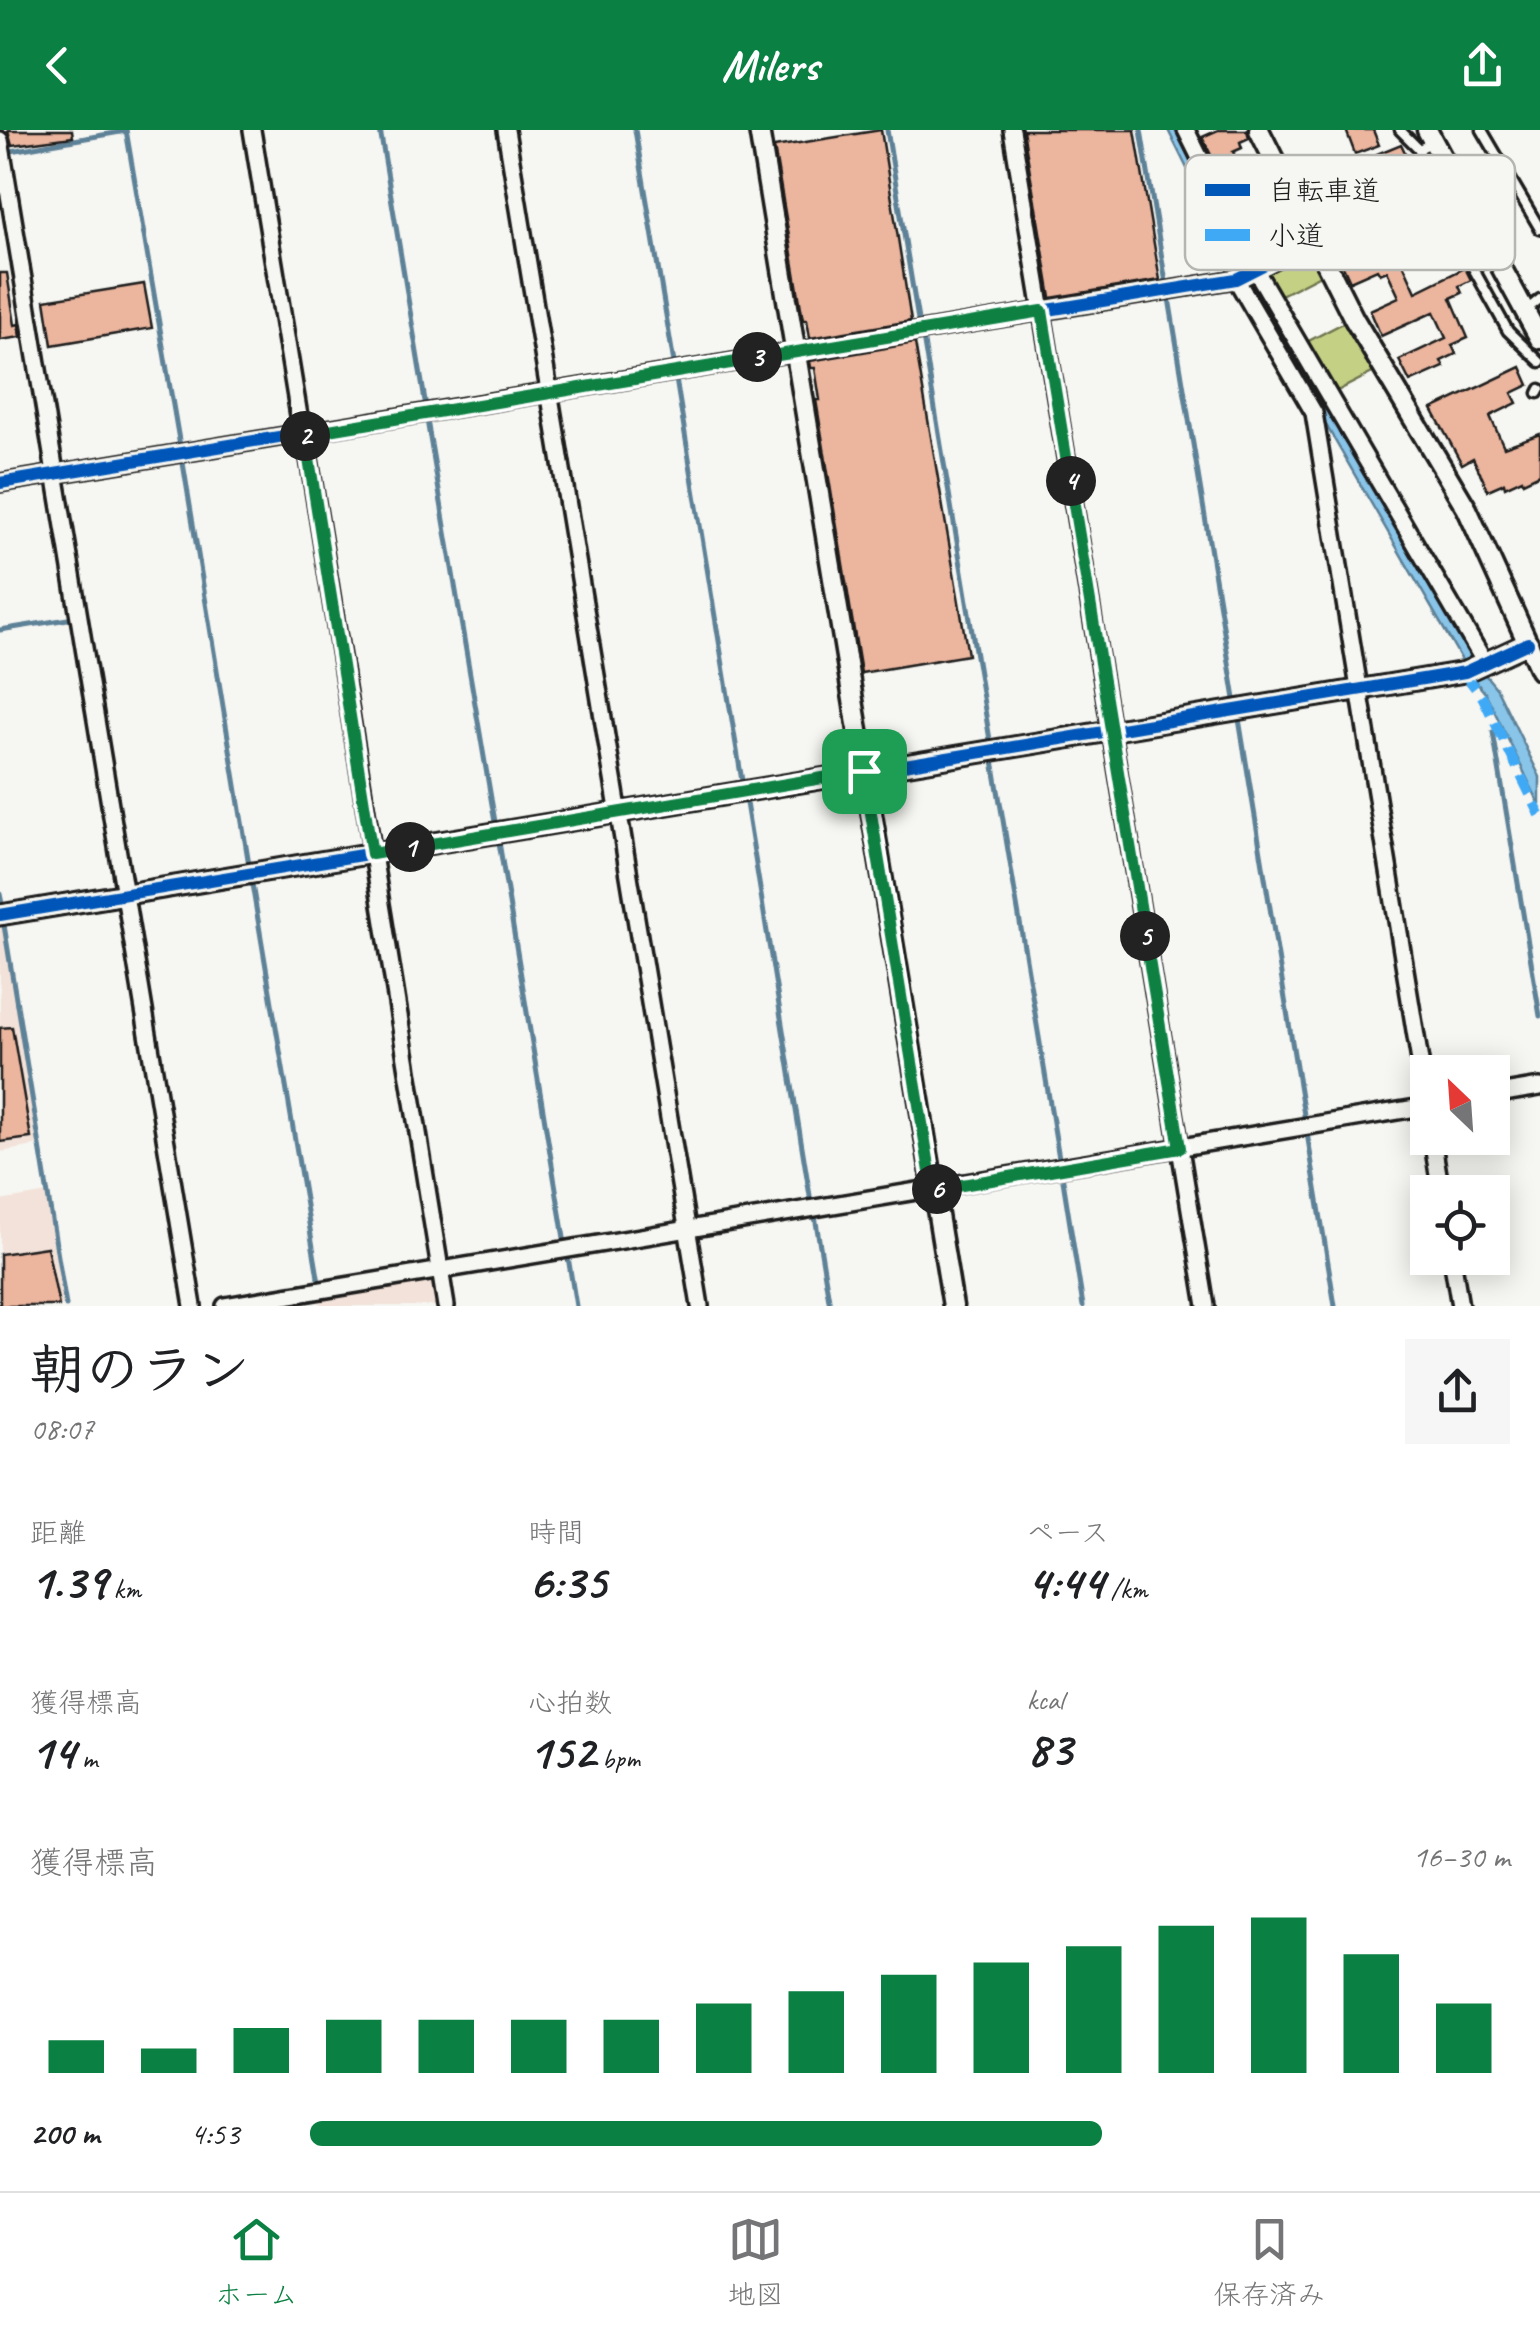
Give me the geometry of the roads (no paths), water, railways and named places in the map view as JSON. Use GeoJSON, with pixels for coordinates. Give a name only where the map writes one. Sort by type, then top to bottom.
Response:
{"type":"FeatureCollection","features":[{"type":"Feature","properties":{"kind":"street"},"geometry":{"type":"LineString","coordinates":[[252,130],[446,1306]]}},
{"type":"Feature","properties":{"kind":"street"},"geometry":{"type":"LineString","coordinates":[[506,130],[700,1306]]}},
{"type":"Feature","properties":{"kind":"street"},"geometry":{"type":"LineString","coordinates":[[760,130],[952,1306]]}},
{"type":"Feature","properties":{"kind":"street"},"geometry":{"type":"LineString","coordinates":[[1012,130],[1206,1306]]}},
{"type":"Feature","properties":{"kind":"street"},"geometry":{"type":"LineString","coordinates":[[1186,130],[1198,155]]}},
{"type":"Feature","properties":{"kind":"street"},"geometry":{"type":"LineString","coordinates":[[1259,130],[1271,155]]}},
{"type":"Feature","properties":{"kind":"street"},"geometry":{"type":"LineString","coordinates":[[0,140],[193,1306]]}},
{"type":"Feature","properties":{"kind":"street"},"geometry":{"type":"LineString","coordinates":[[0,483],[1236,279],[1254,270],[1478,666]]}},
{"type":"Feature","properties":{"kind":"street"},"geometry":{"type":"LineString","coordinates":[[1328,270],[1467,509],[1540,670]]}},
{"type":"Feature","properties":{"kind":"street"},"geometry":{"type":"LineString","coordinates":[[1510,270],[1532,305],[1540,339]]}},
{"type":"Feature","properties":{"kind":"street"},"geometry":{"type":"LineString","coordinates":[[1236,279],[1314,414],[1418,1055]]}},
{"type":"Feature","properties":{"kind":"street"},"geometry":{"type":"LineString","coordinates":[[0,915],[1358,690],[1478,666],[1528,643]]}},
{"type":"Feature","properties":{"kind":"street"},"geometry":{"type":"LineString","coordinates":[[1510,1092],[1540,1087]]}},
{"type":"Feature","properties":{"kind":"street"},"geometry":{"type":"LineString","coordinates":[[225,1306],[1410,1111]]}},
{"type":"Feature","properties":{"kind":"street"},"geometry":{"type":"LineString","coordinates":[[1455,1275],[1460,1306]]}},
{"type":"Feature","properties":{"kind":"lane"},"geometry":{"type":"LineString","coordinates":[[1400,130],[1426,140]]}},
{"type":"Feature","properties":{"kind":"lane"},"geometry":{"type":"LineString","coordinates":[[1482,130],[1497,155]]}},
{"type":"Feature","properties":{"kind":"lane"},"geometry":{"type":"LineString","coordinates":[[1515,186],[1540,229]]}},
{"type":"Feature","properties":{"kind":"lane"},"geometry":{"type":"LineString","coordinates":[[1474,270],[1508,331],[1540,364]]}},
{"type":"Feature","properties":{"kind":"water"},"geometry":{"type":"Polygon","coordinates":[[[1168,130],[1179,130],[1193,155],[1185,155],[1185,164],[1168,130]]]}},
{"type":"Feature","properties":{"kind":"water"},"geometry":{"type":"Polygon","coordinates":[[[1238,270],[1258,270],[1483,672],[1497,689],[1540,777],[1540,805],[1486,694],[1471,676],[1238,270]]]}},
{"type":"Feature","properties":{"kind":"waterway"},"geometry":{"type":"LineString","coordinates":[[126,130],[180,446]]}},
{"type":"Feature","properties":{"kind":"waterway"},"geometry":{"type":"LineString","coordinates":[[380,130],[426,407]]}},
{"type":"Feature","properties":{"kind":"waterway"},"geometry":{"type":"LineString","coordinates":[[635,130],[674,363]]}},
{"type":"Feature","properties":{"kind":"waterway"},"geometry":{"type":"LineString","coordinates":[[887,130],[919,326]]}},
{"type":"Feature","properties":{"kind":"waterway"},"geometry":{"type":"LineString","coordinates":[[1141,130],[1166,283]]}},
{"type":"Feature","properties":{"kind":"waterway"},"geometry":{"type":"LineString","coordinates":[[11,151],[126,131]]}},
{"type":"Feature","properties":{"kind":"waterway"},"geometry":{"type":"LineString","coordinates":[[1169,298],[1235,699]]}},
{"type":"Feature","properties":{"kind":"waterway"},"geometry":{"type":"LineString","coordinates":[[923,337],[990,740]]}},
{"type":"Feature","properties":{"kind":"waterway"},"geometry":{"type":"LineString","coordinates":[[676,379],[742,781]]}},
{"type":"Feature","properties":{"kind":"waterway"},"geometry":{"type":"LineString","coordinates":[[427,420],[495,822]]}},
{"type":"Feature","properties":{"kind":"waterway"},"geometry":{"type":"LineString","coordinates":[[183,463],[249,865]]}},
{"type":"Feature","properties":{"kind":"waterway"},"geometry":{"type":"LineString","coordinates":[[0,630],[74,618]]}},
{"type":"Feature","properties":{"kind":"waterway"},"geometry":{"type":"LineString","coordinates":[[1239,719],[1305,1121]]}},
{"type":"Feature","properties":{"kind":"waterway"},"geometry":{"type":"LineString","coordinates":[[1493,732],[1540,1016]]}},
{"type":"Feature","properties":{"kind":"waterway"},"geometry":{"type":"LineString","coordinates":[[993,760],[1059,1158]]}},
{"type":"Feature","properties":{"kind":"waterway"},"geometry":{"type":"LineString","coordinates":[[746,803],[811,1202]]}},
{"type":"Feature","properties":{"kind":"waterway"},"geometry":{"type":"LineString","coordinates":[[499,842],[565,1244]]}},
{"type":"Feature","properties":{"kind":"waterway"},"geometry":{"type":"LineString","coordinates":[[252,884],[319,1283]]}},
{"type":"Feature","properties":{"kind":"waterway"},"geometry":{"type":"LineString","coordinates":[[0,894],[2,904]]}},
{"type":"Feature","properties":{"kind":"waterway"},"geometry":{"type":"LineString","coordinates":[[4,925],[66,1306]]}},
{"type":"Feature","properties":{"kind":"waterway"},"geometry":{"type":"LineString","coordinates":[[1307,1133],[1335,1306]]}},
{"type":"Feature","properties":{"kind":"waterway"},"geometry":{"type":"LineString","coordinates":[[1062,1174],[1083,1306]]}},
{"type":"Feature","properties":{"kind":"waterway"},"geometry":{"type":"LineString","coordinates":[[815,1216],[830,1306]]}},
{"type":"Feature","properties":{"kind":"waterway"},"geometry":{"type":"LineString","coordinates":[[568,1257],[576,1306]]}}]}
